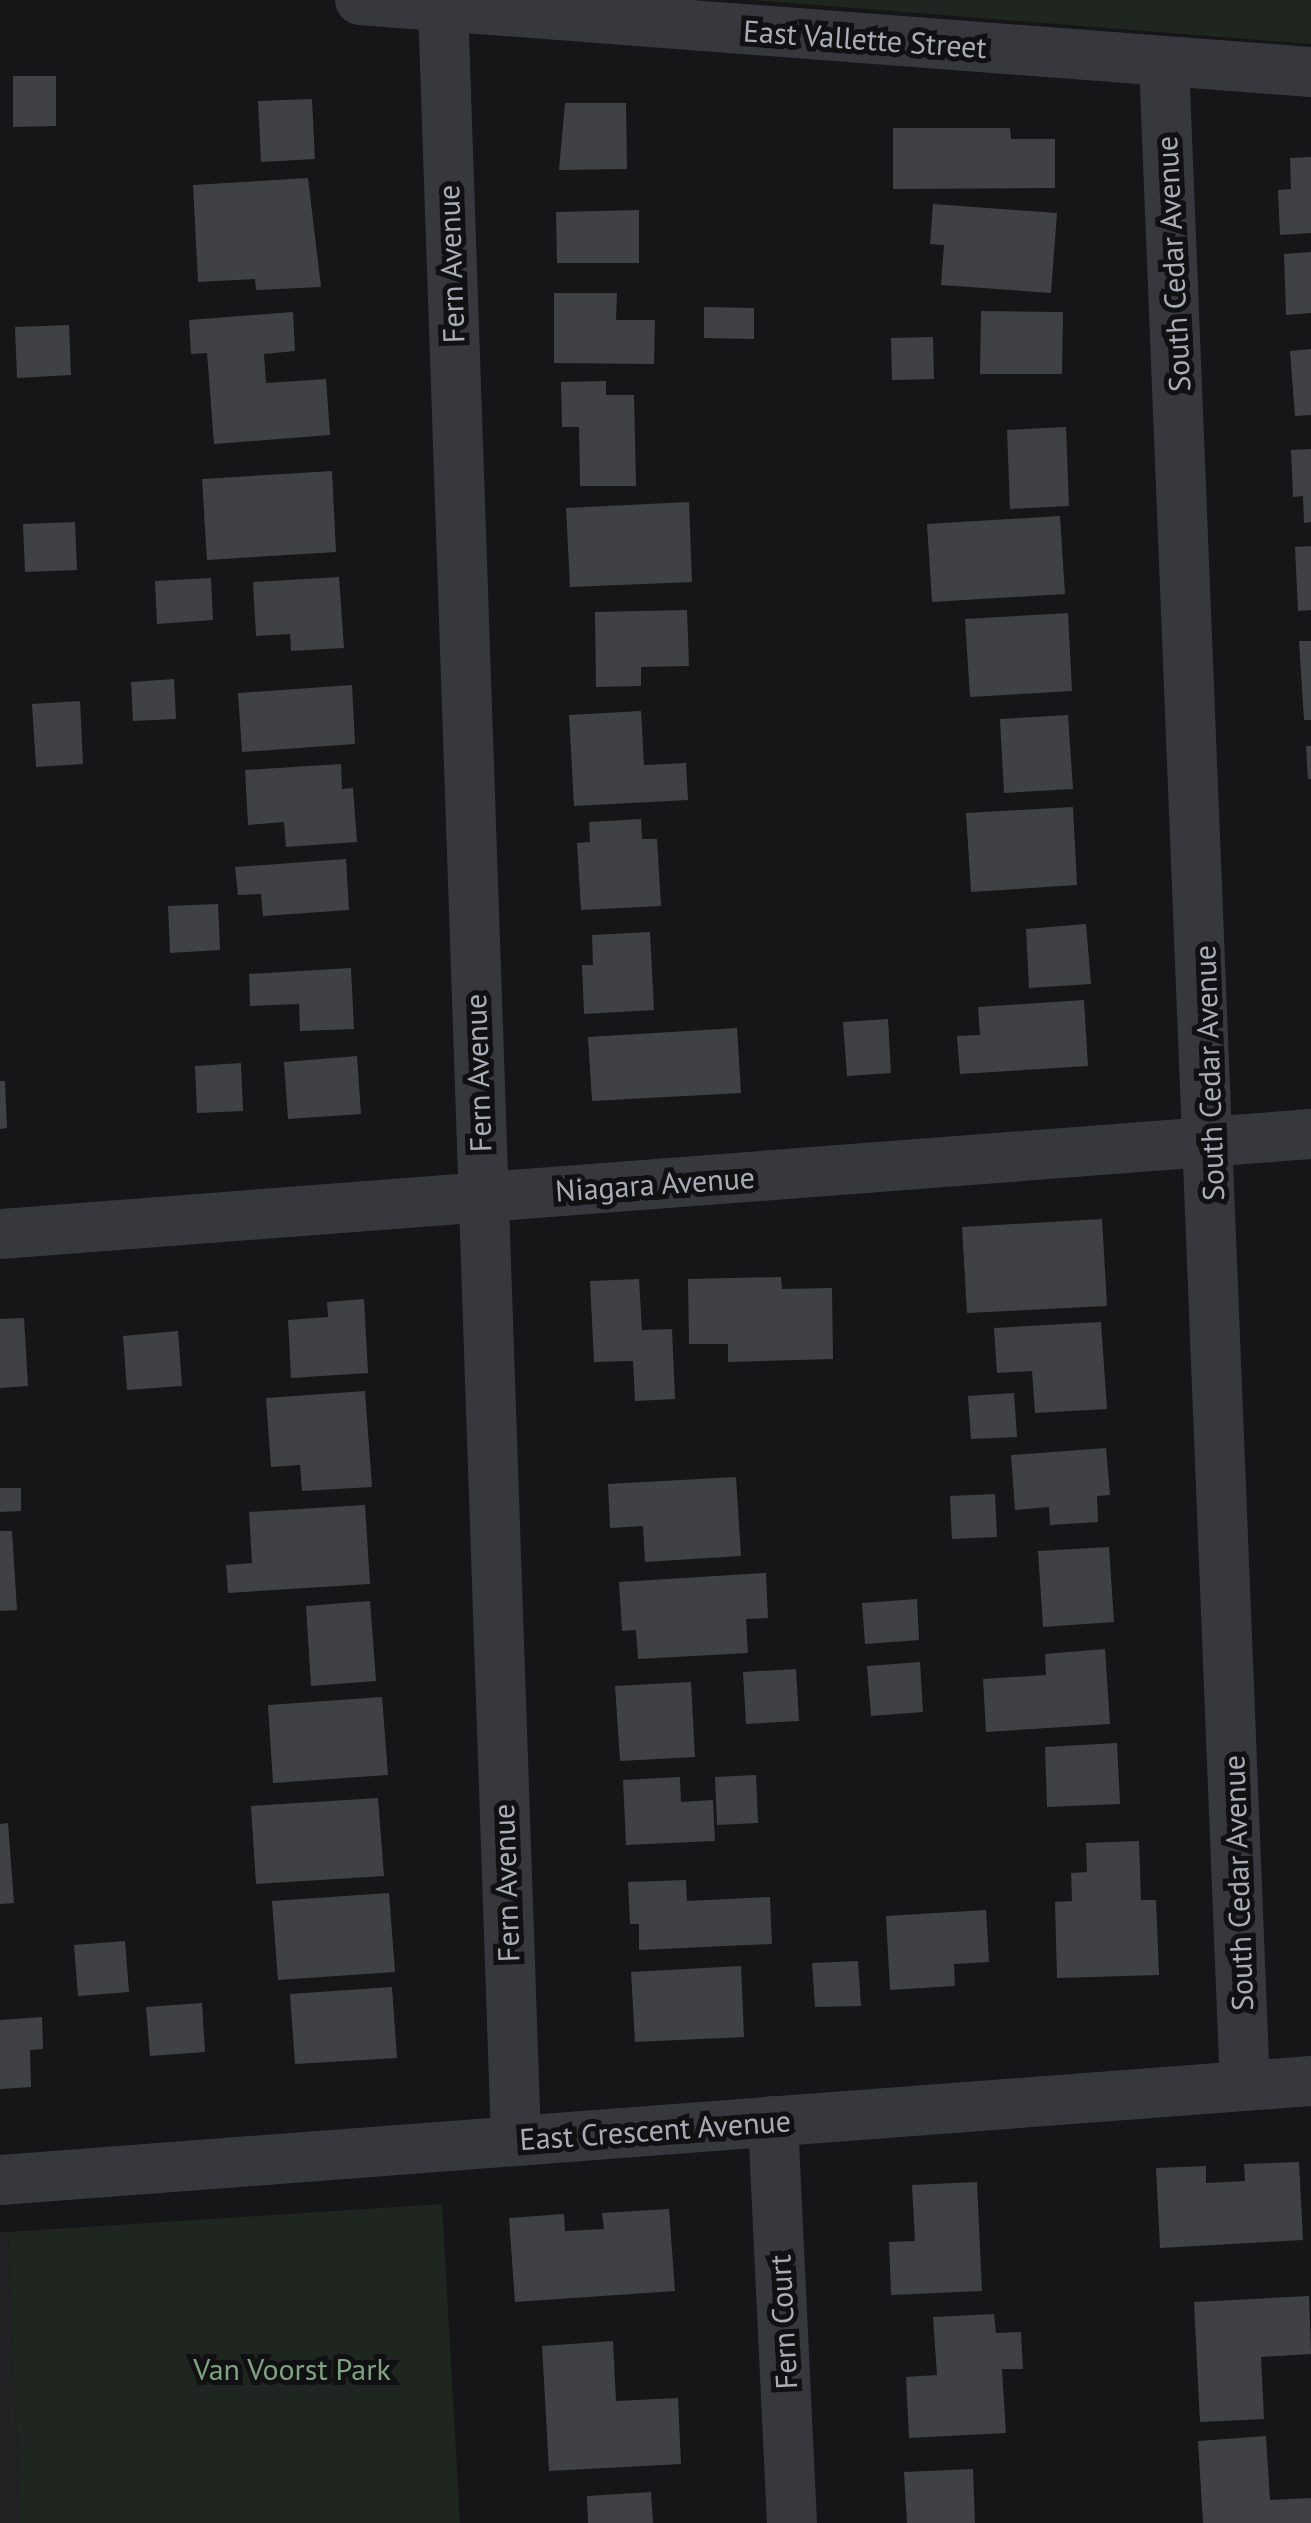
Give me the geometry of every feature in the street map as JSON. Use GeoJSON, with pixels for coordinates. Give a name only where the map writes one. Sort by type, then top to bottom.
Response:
{"type":"FeatureCollection","features":[{"type":"Feature","properties":{"kind":"street","name":"East Vallette Street"},"geometry":{"type":"LineString","coordinates":[[360,0],[1311,72]]}},
{"type":"Feature","properties":{"kind":"street","name":"Fern Avenue"},"geometry":{"type":"LineString","coordinates":[[442,6],[516,2141]]}},
{"type":"Feature","properties":{"kind":"street","name":"South Cedar Avenue"},"geometry":{"type":"LineString","coordinates":[[1164,62],[1212,1142],[1245,2086]]}},
{"type":"Feature","properties":{"kind":"street","name":"Niagara Avenue"},"geometry":{"type":"LineString","coordinates":[[0,1234],[1311,1134]]}},
{"type":"Feature","properties":{"kind":"street","name":"East Crescent Avenue"},"geometry":{"type":"LineString","coordinates":[[0,2180],[1311,2080]]}},
{"type":"Feature","properties":{"kind":"street","name":"Fern Court"},"geometry":{"type":"LineString","coordinates":[[773,2121],[792,2523]]}},
{"type":"Feature","properties":{"kind":"shaded area"},"geometry":{"type":"Polygon","coordinates":[[[0,2232],[8,2232],[20,2523],[0,2523],[0,2232]]]}},
{"type":"Feature","properties":{"kind":"green space"},"geometry":{"type":"Polygon","coordinates":[[[752,0],[1311,0],[1311,44],[752,0]]]}},
{"type":"Feature","properties":{"kind":"green space","name":"Van Voorst Park"},"geometry":{"type":"Polygon","coordinates":[[[442,2204],[460,2523],[20,2523],[8,2232],[442,2204]]]}},
{"type":"Feature","properties":{"kind":"building"},"geometry":{"type":"Polygon","coordinates":[[[13,76],[56,76],[56,126],[13,127],[13,76]]]}},
{"type":"Feature","properties":{"kind":"building"},"geometry":{"type":"Polygon","coordinates":[[[312,99],[315,159],[261,162],[258,101],[312,99]]]}},
{"type":"Feature","properties":{"kind":"building"},"geometry":{"type":"Polygon","coordinates":[[[565,103],[626,103],[627,169],[559,170],[565,103]]]}},
{"type":"Feature","properties":{"kind":"building"},"geometry":{"type":"Polygon","coordinates":[[[893,128],[1010,128],[1011,139],[1055,139],[1055,188],[893,189],[893,128]]]}},
{"type":"Feature","properties":{"kind":"building"},"geometry":{"type":"Polygon","coordinates":[[[1311,157],[1311,233],[1280,235],[1278,190],[1291,189],[1290,158],[1311,157]]]}},
{"type":"Feature","properties":{"kind":"building"},"geometry":{"type":"Polygon","coordinates":[[[308,178],[321,287],[256,290],[255,279],[198,282],[193,185],[308,178]]]}},
{"type":"Feature","properties":{"kind":"building"},"geometry":{"type":"Polygon","coordinates":[[[933,204],[1057,213],[1051,293],[941,285],[944,245],[930,244],[933,204]]]}},
{"type":"Feature","properties":{"kind":"building"},"geometry":{"type":"Polygon","coordinates":[[[639,210],[639,263],[557,263],[556,212],[639,210]]]}},
{"type":"Feature","properties":{"kind":"building"},"geometry":{"type":"Polygon","coordinates":[[[1311,252],[1311,313],[1286,315],[1284,254],[1311,252]]]}},
{"type":"Feature","properties":{"kind":"building"},"geometry":{"type":"Polygon","coordinates":[[[554,293],[617,293],[616,320],[655,320],[654,364],[554,363],[554,293]]]}},
{"type":"Feature","properties":{"kind":"building"},"geometry":{"type":"Polygon","coordinates":[[[704,307],[754,308],[754,339],[704,338],[704,307]]]}},
{"type":"Feature","properties":{"kind":"building"},"geometry":{"type":"Polygon","coordinates":[[[981,311],[1063,312],[1062,374],[980,374],[981,311]]]}},
{"type":"Feature","properties":{"kind":"building"},"geometry":{"type":"Polygon","coordinates":[[[293,312],[295,351],[264,354],[266,383],[326,379],[330,435],[214,444],[207,353],[191,354],[189,320],[293,312]]]}},
{"type":"Feature","properties":{"kind":"building"},"geometry":{"type":"Polygon","coordinates":[[[69,325],[71,375],[17,378],[15,327],[69,325]]]}},
{"type":"Feature","properties":{"kind":"building"},"geometry":{"type":"Polygon","coordinates":[[[933,337],[934,379],[892,380],[891,338],[933,337]]]}},
{"type":"Feature","properties":{"kind":"building"},"geometry":{"type":"Polygon","coordinates":[[[1311,349],[1311,415],[1295,416],[1290,351],[1311,349]]]}},
{"type":"Feature","properties":{"kind":"building"},"geometry":{"type":"Polygon","coordinates":[[[606,381],[606,395],[634,395],[636,486],[580,486],[579,427],[562,427],[561,382],[606,381]]]}},
{"type":"Feature","properties":{"kind":"building"},"geometry":{"type":"Polygon","coordinates":[[[1066,427],[1069,506],[1010,509],[1007,430],[1066,427]]]}},
{"type":"Feature","properties":{"kind":"building"},"geometry":{"type":"Polygon","coordinates":[[[1311,449],[1311,522],[1304,523],[1303,496],[1293,497],[1291,450],[1311,449]]]}},
{"type":"Feature","properties":{"kind":"building"},"geometry":{"type":"Polygon","coordinates":[[[332,471],[336,552],[207,560],[202,479],[332,471]]]}},
{"type":"Feature","properties":{"kind":"building"},"geometry":{"type":"Polygon","coordinates":[[[689,502],[692,582],[570,587],[566,508],[689,502]]]}},
{"type":"Feature","properties":{"kind":"building"},"geometry":{"type":"Polygon","coordinates":[[[1060,516],[1065,594],[932,602],[927,524],[1060,516]]]}},
{"type":"Feature","properties":{"kind":"building"},"geometry":{"type":"Polygon","coordinates":[[[75,522],[77,570],[25,572],[23,524],[75,522]]]}},
{"type":"Feature","properties":{"kind":"building"},"geometry":{"type":"Polygon","coordinates":[[[1311,546],[1311,610],[1298,611],[1295,547],[1311,546]]]}},
{"type":"Feature","properties":{"kind":"building"},"geometry":{"type":"Polygon","coordinates":[[[339,577],[344,648],[291,651],[290,634],[256,636],[253,582],[339,577]]]}},
{"type":"Feature","properties":{"kind":"building"},"geometry":{"type":"Polygon","coordinates":[[[211,578],[213,620],[157,624],[155,581],[211,578]]]}},
{"type":"Feature","properties":{"kind":"building"},"geometry":{"type":"Polygon","coordinates":[[[687,610],[689,666],[641,667],[641,686],[596,687],[595,612],[687,610]]]}},
{"type":"Feature","properties":{"kind":"building"},"geometry":{"type":"Polygon","coordinates":[[[1068,613],[1072,691],[970,697],[965,619],[1068,613]]]}},
{"type":"Feature","properties":{"kind":"building"},"geometry":{"type":"Polygon","coordinates":[[[1299,641],[1311,641],[1311,720],[1304,720],[1299,641]]]}},
{"type":"Feature","properties":{"kind":"building"},"geometry":{"type":"Polygon","coordinates":[[[174,679],[176,719],[133,721],[131,682],[174,679]]]}},
{"type":"Feature","properties":{"kind":"building"},"geometry":{"type":"Polygon","coordinates":[[[352,685],[355,744],[242,752],[238,693],[352,685]]]}},
{"type":"Feature","properties":{"kind":"building"},"geometry":{"type":"Polygon","coordinates":[[[80,701],[83,764],[36,767],[32,704],[80,701]]]}},
{"type":"Feature","properties":{"kind":"building"},"geometry":{"type":"Polygon","coordinates":[[[641,711],[644,765],[686,763],[688,800],[574,806],[569,715],[641,711]]]}},
{"type":"Feature","properties":{"kind":"building"},"geometry":{"type":"Polygon","coordinates":[[[1068,715],[1073,789],[1004,793],[1000,719],[1068,715]]]}},
{"type":"Feature","properties":{"kind":"building"},"geometry":{"type":"Polygon","coordinates":[[[1306,746],[1311,746],[1311,779],[1308,779],[1306,746]]]}},
{"type":"Feature","properties":{"kind":"building"},"geometry":{"type":"Polygon","coordinates":[[[341,764],[342,789],[353,788],[357,842],[286,847],[284,822],[248,825],[245,770],[341,764]]]}},
{"type":"Feature","properties":{"kind":"building"},"geometry":{"type":"Polygon","coordinates":[[[1073,807],[1077,885],[971,892],[966,813],[1073,807]]]}},
{"type":"Feature","properties":{"kind":"building"},"geometry":{"type":"Polygon","coordinates":[[[641,819],[642,839],[657,839],[661,906],[581,910],[577,843],[590,842],[589,822],[641,819]]]}},
{"type":"Feature","properties":{"kind":"building"},"geometry":{"type":"Polygon","coordinates":[[[346,859],[349,910],[263,916],[261,894],[238,895],[235,867],[346,859]]]}},
{"type":"Feature","properties":{"kind":"building"},"geometry":{"type":"Polygon","coordinates":[[[218,904],[220,950],[170,953],[168,906],[218,904]]]}},
{"type":"Feature","properties":{"kind":"building"},"geometry":{"type":"Polygon","coordinates":[[[1086,924],[1091,984],[1029,988],[1026,929],[1086,924]]]}},
{"type":"Feature","properties":{"kind":"building"},"geometry":{"type":"Polygon","coordinates":[[[650,932],[654,1010],[584,1014],[582,965],[593,965],[592,935],[650,932]]]}},
{"type":"Feature","properties":{"kind":"building"},"geometry":{"type":"Polygon","coordinates":[[[351,968],[354,1029],[300,1031],[299,1004],[250,1006],[249,974],[351,968]]]}},
{"type":"Feature","properties":{"kind":"building"},"geometry":{"type":"Polygon","coordinates":[[[1084,1000],[1088,1066],[960,1074],[957,1036],[980,1035],[978,1007],[1084,1000]]]}},
{"type":"Feature","properties":{"kind":"building"},"geometry":{"type":"Polygon","coordinates":[[[888,1019],[891,1073],[847,1076],[843,1022],[888,1019]]]}},
{"type":"Feature","properties":{"kind":"building"},"geometry":{"type":"Polygon","coordinates":[[[737,1028],[741,1093],[592,1101],[588,1037],[737,1028]]]}},
{"type":"Feature","properties":{"kind":"building"},"geometry":{"type":"Polygon","coordinates":[[[357,1056],[361,1114],[288,1119],[284,1062],[357,1056]]]}},
{"type":"Feature","properties":{"kind":"building"},"geometry":{"type":"Polygon","coordinates":[[[241,1063],[243,1111],[197,1113],[195,1066],[241,1063]]]}},
{"type":"Feature","properties":{"kind":"building"},"geometry":{"type":"Polygon","coordinates":[[[0,1081],[5,1081],[7,1128],[0,1129],[0,1081]]]}},
{"type":"Feature","properties":{"kind":"building"},"geometry":{"type":"Polygon","coordinates":[[[1102,1219],[1107,1306],[967,1313],[962,1227],[1102,1219]]]}},
{"type":"Feature","properties":{"kind":"building"},"geometry":{"type":"Polygon","coordinates":[[[781,1277],[782,1289],[832,1288],[833,1359],[728,1362],[728,1344],[689,1344],[688,1279],[781,1277]]]}},
{"type":"Feature","properties":{"kind":"building"},"geometry":{"type":"Polygon","coordinates":[[[639,1279],[642,1330],[672,1329],[675,1399],[635,1401],[633,1361],[594,1362],[590,1281],[639,1279]]]}},
{"type":"Feature","properties":{"kind":"building"},"geometry":{"type":"Polygon","coordinates":[[[364,1299],[368,1373],[291,1378],[288,1320],[328,1317],[327,1302],[364,1299]]]}},
{"type":"Feature","properties":{"kind":"building"},"geometry":{"type":"Polygon","coordinates":[[[24,1318],[28,1386],[0,1388],[0,1319],[24,1318]]]}},
{"type":"Feature","properties":{"kind":"building"},"geometry":{"type":"Polygon","coordinates":[[[1101,1322],[1107,1409],[1035,1413],[1032,1371],[997,1373],[994,1328],[1101,1322]]]}},
{"type":"Feature","properties":{"kind":"building"},"geometry":{"type":"Polygon","coordinates":[[[178,1331],[182,1386],[127,1390],[123,1336],[178,1331]]]}},
{"type":"Feature","properties":{"kind":"building"},"geometry":{"type":"Polygon","coordinates":[[[365,1391],[372,1487],[302,1491],[300,1465],[271,1467],[266,1398],[365,1391]]]}},
{"type":"Feature","properties":{"kind":"building"},"geometry":{"type":"Polygon","coordinates":[[[1014,1393],[1017,1437],[971,1439],[968,1396],[1014,1393]]]}},
{"type":"Feature","properties":{"kind":"building"},"geometry":{"type":"Polygon","coordinates":[[[1106,1448],[1110,1495],[1097,1496],[1098,1522],[1050,1525],[1049,1507],[1015,1510],[1011,1455],[1106,1448]]]}},
{"type":"Feature","properties":{"kind":"building"},"geometry":{"type":"Polygon","coordinates":[[[736,1477],[741,1556],[645,1562],[643,1526],[610,1528],[608,1484],[736,1477]]]}},
{"type":"Feature","properties":{"kind":"building"},"geometry":{"type":"Polygon","coordinates":[[[0,1488],[21,1488],[21,1511],[0,1512],[0,1488]]]}},
{"type":"Feature","properties":{"kind":"building"},"geometry":{"type":"Polygon","coordinates":[[[995,1494],[997,1537],[952,1539],[950,1496],[995,1494]]]}},
{"type":"Feature","properties":{"kind":"building"},"geometry":{"type":"Polygon","coordinates":[[[365,1505],[370,1584],[228,1593],[226,1565],[252,1563],[249,1512],[365,1505]]]}},
{"type":"Feature","properties":{"kind":"building"},"geometry":{"type":"Polygon","coordinates":[[[0,1531],[12,1531],[17,1610],[0,1611],[0,1531]]]}},
{"type":"Feature","properties":{"kind":"building"},"geometry":{"type":"Polygon","coordinates":[[[1109,1547],[1114,1622],[1043,1627],[1038,1551],[1109,1547]]]}},
{"type":"Feature","properties":{"kind":"building"},"geometry":{"type":"Polygon","coordinates":[[[766,1573],[768,1618],[746,1619],[748,1653],[638,1659],[636,1630],[622,1631],[619,1582],[766,1573]]]}},
{"type":"Feature","properties":{"kind":"building"},"geometry":{"type":"Polygon","coordinates":[[[917,1599],[919,1640],[865,1644],[862,1603],[917,1599]]]}},
{"type":"Feature","properties":{"kind":"building"},"geometry":{"type":"Polygon","coordinates":[[[370,1601],[376,1681],[311,1686],[306,1606],[370,1601]]]}},
{"type":"Feature","properties":{"kind":"building"},"geometry":{"type":"Polygon","coordinates":[[[1105,1649],[1110,1724],[986,1732],[983,1679],[1046,1675],[1045,1654],[1105,1649]]]}},
{"type":"Feature","properties":{"kind":"building"},"geometry":{"type":"Polygon","coordinates":[[[920,1662],[923,1712],[871,1716],[867,1666],[920,1662]]]}},
{"type":"Feature","properties":{"kind":"building"},"geometry":{"type":"Polygon","coordinates":[[[796,1669],[799,1721],[746,1724],[743,1672],[796,1669]]]}},
{"type":"Feature","properties":{"kind":"building"},"geometry":{"type":"Polygon","coordinates":[[[691,1682],[695,1757],[620,1761],[615,1686],[691,1682]]]}},
{"type":"Feature","properties":{"kind":"building"},"geometry":{"type":"Polygon","coordinates":[[[382,1697],[388,1775],[273,1783],[268,1705],[382,1697]]]}},
{"type":"Feature","properties":{"kind":"building"},"geometry":{"type":"Polygon","coordinates":[[[1117,1743],[1120,1804],[1047,1807],[1045,1747],[1117,1743]]]}},
{"type":"Feature","properties":{"kind":"building"},"geometry":{"type":"Polygon","coordinates":[[[756,1775],[758,1823],[717,1825],[715,1777],[756,1775]]]}},
{"type":"Feature","properties":{"kind":"building"},"geometry":{"type":"Polygon","coordinates":[[[680,1777],[681,1802],[713,1800],[715,1841],[626,1845],[623,1780],[680,1777]]]}},
{"type":"Feature","properties":{"kind":"building"},"geometry":{"type":"Polygon","coordinates":[[[378,1798],[384,1876],[256,1884],[251,1806],[378,1798]]]}},
{"type":"Feature","properties":{"kind":"building"},"geometry":{"type":"Polygon","coordinates":[[[8,1823],[14,1903],[0,1904],[0,1824],[8,1823]]]}},
{"type":"Feature","properties":{"kind":"building"},"geometry":{"type":"Polygon","coordinates":[[[1139,1841],[1141,1900],[1156,1900],[1159,1975],[1057,1978],[1055,1902],[1072,1901],[1071,1873],[1087,1872],[1086,1843],[1139,1841]]]}},
{"type":"Feature","properties":{"kind":"building"},"geometry":{"type":"Polygon","coordinates":[[[686,1880],[687,1901],[770,1897],[772,1944],[639,1950],[639,1924],[630,1924],[628,1882],[686,1880]]]}},
{"type":"Feature","properties":{"kind":"building"},"geometry":{"type":"Polygon","coordinates":[[[389,1893],[395,1972],[278,1980],[272,1901],[389,1893]]]}},
{"type":"Feature","properties":{"kind":"building"},"geometry":{"type":"Polygon","coordinates":[[[986,1910],[989,1962],[954,1964],[955,1986],[890,1990],[886,1916],[986,1910]]]}},
{"type":"Feature","properties":{"kind":"building"},"geometry":{"type":"Polygon","coordinates":[[[125,1941],[129,1992],[78,1996],[74,1945],[125,1941]]]}},
{"type":"Feature","properties":{"kind":"building"},"geometry":{"type":"Polygon","coordinates":[[[858,1961],[861,2006],[815,2007],[812,1963],[858,1961]]]}},
{"type":"Feature","properties":{"kind":"building"},"geometry":{"type":"Polygon","coordinates":[[[741,1966],[744,2037],[635,2042],[631,1972],[741,1966]]]}},
{"type":"Feature","properties":{"kind":"building"},"geometry":{"type":"Polygon","coordinates":[[[392,1987],[397,2058],[295,2064],[290,1994],[392,1987]]]}},
{"type":"Feature","properties":{"kind":"building"},"geometry":{"type":"Polygon","coordinates":[[[202,2003],[205,2052],[150,2056],[146,2007],[202,2003]]]}},
{"type":"Feature","properties":{"kind":"building"},"geometry":{"type":"Polygon","coordinates":[[[42,2017],[43,2049],[30,2050],[31,2087],[0,2089],[0,2020],[42,2017]]]}},
{"type":"Feature","properties":{"kind":"building"},"geometry":{"type":"Polygon","coordinates":[[[1299,2162],[1303,2240],[1160,2248],[1156,2168],[1206,2166],[1206,2183],[1245,2181],[1244,2164],[1299,2162]]]}},
{"type":"Feature","properties":{"kind":"building"},"geometry":{"type":"Polygon","coordinates":[[[977,2182],[982,2291],[891,2295],[889,2242],[915,2241],[912,2185],[977,2182]]]}},
{"type":"Feature","properties":{"kind":"building"},"geometry":{"type":"Polygon","coordinates":[[[669,2209],[675,2291],[515,2302],[509,2218],[564,2214],[565,2231],[604,2229],[602,2213],[669,2209]]]}},
{"type":"Feature","properties":{"kind":"building"},"geometry":{"type":"Polygon","coordinates":[[[1309,2296],[1311,2354],[1261,2357],[1264,2419],[1200,2422],[1194,2302],[1309,2296]]]}},
{"type":"Feature","properties":{"kind":"building"},"geometry":{"type":"Polygon","coordinates":[[[994,2314],[996,2333],[1021,2332],[1023,2369],[1002,2369],[1006,2433],[909,2438],[906,2377],[937,2375],[933,2317],[994,2314]]]}},
{"type":"Feature","properties":{"kind":"building"},"geometry":{"type":"Polygon","coordinates":[[[613,2341],[616,2401],[678,2398],[681,2464],[549,2471],[542,2346],[613,2341]]]}},
{"type":"Feature","properties":{"kind":"building"},"geometry":{"type":"Polygon","coordinates":[[[1266,2436],[1270,2500],[1311,2498],[1311,2523],[1203,2523],[1198,2441],[1266,2436]]]}},
{"type":"Feature","properties":{"kind":"building"},"geometry":{"type":"Polygon","coordinates":[[[973,2469],[975,2523],[907,2523],[904,2472],[973,2469]]]}},
{"type":"Feature","properties":{"kind":"building"},"geometry":{"type":"Polygon","coordinates":[[[651,2492],[653,2523],[588,2523],[587,2496],[651,2492]]]}}]}
